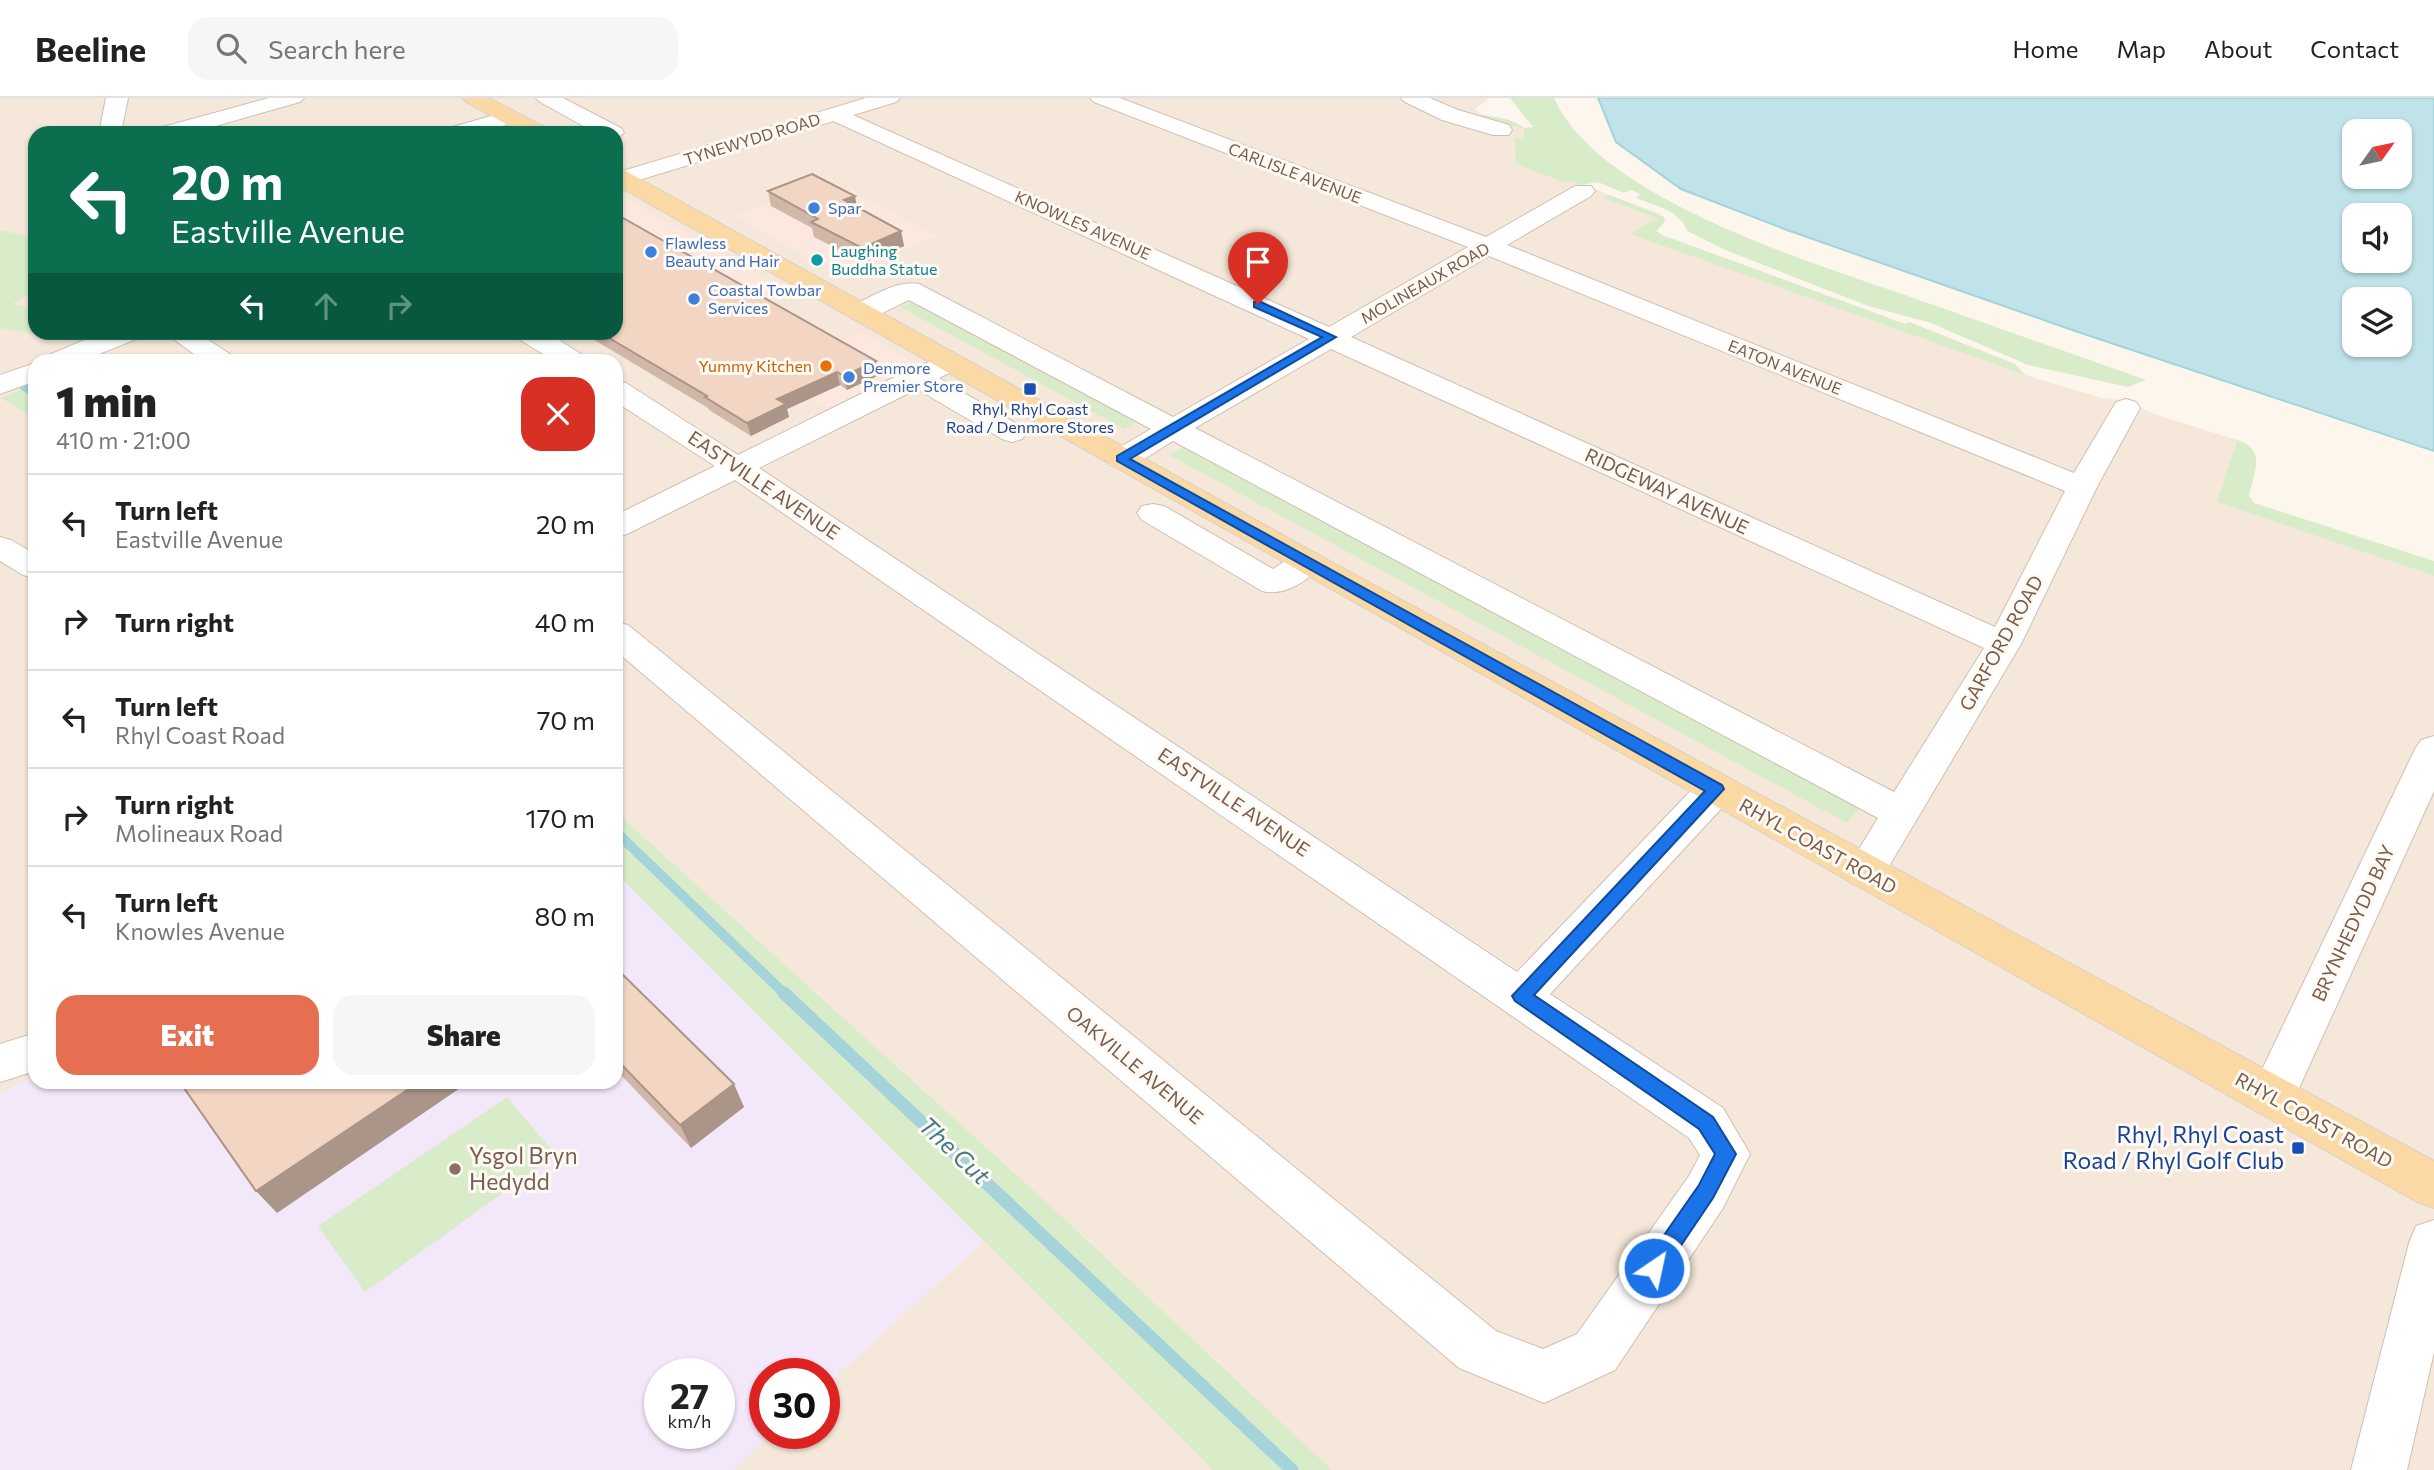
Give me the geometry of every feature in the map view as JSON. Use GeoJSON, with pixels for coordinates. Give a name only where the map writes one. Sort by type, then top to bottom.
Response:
{"type":"FeatureCollection","features":[{"type":"Feature","properties":{"kind":"main road"},"geometry":{"type":"LineString","coordinates":[[473,98],[525,126]]}},
{"type":"Feature","properties":{"kind":"main road","name":"RHYL COAST ROAD"},"geometry":{"type":"LineString","coordinates":[[623,180],[860,312],[933,370],[1121,459],[2434,1186]]}},
{"type":"Feature","properties":{"kind":"street"},"geometry":{"type":"LineString","coordinates":[[111,126],[117,98]]}},
{"type":"Feature","properties":{"kind":"street"},"geometry":{"type":"LineString","coordinates":[[192,126],[293,98]]}},
{"type":"Feature","properties":{"kind":"street"},"geometry":{"type":"LineString","coordinates":[[547,98],[599,126]]}},
{"type":"Feature","properties":{"kind":"street","name":"CARLISLE AVENUE"},"geometry":{"type":"LineString","coordinates":[[1101,98],[1489,247]]}},
{"type":"Feature","properties":{"kind":"street"},"geometry":{"type":"LineString","coordinates":[[1412,98],[1463,124],[1501,130]]}},
{"type":"Feature","properties":{"kind":"street","name":"TYNEWYDD ROAD"},"geometry":{"type":"LineString","coordinates":[[623,176],[881,99]]}},
{"type":"Feature","properties":{"kind":"street","name":"KNOWLES AVENUE"},"geometry":{"type":"LineString","coordinates":[[836,114],[1330,337]]}},
{"type":"Feature","properties":{"kind":"street"},"geometry":{"type":"LineString","coordinates":[[479,126],[508,117]]}},
{"type":"Feature","properties":{"kind":"street","name":"MOLINEAUX ROAD"},"geometry":{"type":"LineString","coordinates":[[1121,459],[1583,191]]}},
{"type":"Feature","properties":{"kind":"street","name":"EATON AVENUE"},"geometry":{"type":"LineString","coordinates":[[1489,247],[2082,487]]}},
{"type":"Feature","properties":{"kind":"street"},"geometry":{"type":"LineString","coordinates":[[860,312],[910,290],[1901,813]]}},
{"type":"Feature","properties":{"kind":"street","name":"RIDGEWAY AVENUE"},"geometry":{"type":"LineString","coordinates":[[1330,337],[2004,645]]}},
{"type":"Feature","properties":{"kind":"street"},"geometry":{"type":"LineString","coordinates":[[76,354],[110,340]]}},
{"type":"Feature","properties":{"kind":"street"},"geometry":{"type":"LineString","coordinates":[[189,340],[211,354]]}},
{"type":"Feature","properties":{"kind":"street"},"geometry":{"type":"LineString","coordinates":[[540,340],[562,354]]}},
{"type":"Feature","properties":{"kind":"street"},"geometry":{"type":"LineString","coordinates":[[623,524],[933,370],[1012,433]]}},
{"type":"Feature","properties":{"kind":"street"},"geometry":{"type":"LineString","coordinates":[[0,385],[28,374]]}},
{"type":"Feature","properties":{"kind":"street","name":"EASTVILLE AVENUE"},"geometry":{"type":"LineString","coordinates":[[623,394],[737,467],[1706,1123],[1726,1154],[1706,1192],[1654,1268]]}},
{"type":"Feature","properties":{"kind":"street","name":"GARFORD ROAD"},"geometry":{"type":"LineString","coordinates":[[1865,872],[2004,645],[2082,487],[2126,408]]}},
{"type":"Feature","properties":{"kind":"street"},"geometry":{"type":"LineString","coordinates":[[1153,513],[1273,584],[1307,562]]}},
{"type":"Feature","properties":{"kind":"street"},"geometry":{"type":"LineString","coordinates":[[0,547],[28,564]]}},
{"type":"Feature","properties":{"kind":"street","name":"OAKVILLE AVENUE"},"geometry":{"type":"LineString","coordinates":[[623,639],[1478,1350],[1544,1376],[1575,1362],[1596,1352],[1654,1268]]}},
{"type":"Feature","properties":{"kind":"street","name":"BRYNHEDYDD BAY"},"geometry":{"type":"LineString","coordinates":[[2272,1097],[2434,750]]}},
{"type":"Feature","properties":{"kind":"street"},"geometry":{"type":"LineString","coordinates":[[1521,996],[1716,789]]}},
{"type":"Feature","properties":{"kind":"street"},"geometry":{"type":"LineString","coordinates":[[0,1063],[28,1054]]}},
{"type":"Feature","properties":{"kind":"street"},"geometry":{"type":"LineString","coordinates":[[2379,1470],[2434,1243]]}},
{"type":"Feature","properties":{"kind":"shaded area"},"geometry":{"type":"Polygon","coordinates":[[[0,98],[1489,98],[1475,109],[1479,113],[1523,126],[1528,164],[1660,214],[1666,220],[1656,231],[1662,235],[1905,324],[1909,322],[2015,364],[2025,375],[2102,398],[2129,401],[2151,413],[2237,440],[2218,502],[2434,576],[2434,1470],[733,1470],[756,1449],[840,1449],[840,1372],[983,1242],[623,880],[623,354],[28,354],[28,1079],[0,1095],[0,98]]]}},
{"type":"Feature","properties":{"kind":"shaded area"},"geometry":{"type":"Polygon","coordinates":[[[828,181],[937,236],[842,277],[735,216],[828,181]]]}},
{"type":"Feature","properties":{"kind":"shaded area"},"geometry":{"type":"Polygon","coordinates":[[[623,198],[791,293],[762,307],[623,286],[623,198]]]}},
{"type":"Feature","properties":{"kind":"shaded area"},"geometry":{"type":"Polygon","coordinates":[[[861,332],[917,364],[828,408],[769,374],[861,332]]]}},
{"type":"Feature","properties":{"kind":"shaded area","name":"Ysgol Bryn Hedydd"},"geometry":{"type":"Polygon","coordinates":[[[623,880],[983,1242],[840,1372],[840,1358],[749,1358],[749,1449],[756,1449],[733,1470],[0,1470],[0,1095],[28,1079],[28,1089],[623,1089],[623,880]]]}},
{"type":"Feature","properties":{"kind":"green space"},"geometry":{"type":"Polygon","coordinates":[[[1510,98],[1554,98],[1579,135],[1617,168],[1665,198],[1718,225],[1775,249],[2146,380],[2128,387],[2028,365],[1931,323],[1872,307],[1723,249],[1687,231],[1679,218],[1636,198],[1641,194],[1631,190],[1624,193],[1598,182],[1581,185],[1571,181],[1566,183],[1516,164],[1515,138],[1523,139],[1524,129],[1467,114],[1505,119],[1524,128],[1533,127],[1510,98]]]}},
{"type":"Feature","properties":{"kind":"green space"},"geometry":{"type":"Polygon","coordinates":[[[1610,195],[1664,217],[1664,223],[1656,231],[1662,235],[1905,324],[1909,322],[2015,364],[2025,375],[1630,234],[1656,218],[1604,198],[1610,195]]]}},
{"type":"Feature","properties":{"kind":"green space"},"geometry":{"type":"Polygon","coordinates":[[[0,230],[28,236],[28,295],[12,304],[28,307],[28,333],[0,328],[0,230]]]}},
{"type":"Feature","properties":{"kind":"green space"},"geometry":{"type":"Polygon","coordinates":[[[916,300],[1141,419],[1124,429],[900,307],[916,300]]]}},
{"type":"Feature","properties":{"kind":"green space"},"geometry":{"type":"Polygon","coordinates":[[[28,387],[28,415],[1,398],[28,387]]]}},
{"type":"Feature","properties":{"kind":"green space"},"geometry":{"type":"Polygon","coordinates":[[[2237,440],[2252,449],[2255,455],[2255,470],[2249,496],[2254,503],[2434,561],[2434,576],[2217,502],[2237,440]]]}},
{"type":"Feature","properties":{"kind":"green space"},"geometry":{"type":"Polygon","coordinates":[[[1187,445],[1861,806],[1847,823],[1169,455],[1187,445]]]}},
{"type":"Feature","properties":{"kind":"green space"},"geometry":{"type":"Polygon","coordinates":[[[623,818],[1044,1200],[1332,1470],[1213,1470],[623,880],[623,818]]]}},
{"type":"Feature","properties":{"kind":"green space"},"geometry":{"type":"Polygon","coordinates":[[[507,1097],[556,1155],[365,1292],[318,1226],[507,1097]]]}},
{"type":"Feature","properties":{"kind":"water"},"geometry":{"type":"Polygon","coordinates":[[[1598,98],[2434,98],[2434,451],[2078,332],[1787,230],[1681,189],[1616,142],[1598,98]]]}},
{"type":"Feature","properties":{"kind":"building"},"geometry":{"type":"Polygon","coordinates":[[[812,174],[855,196],[844,200],[901,231],[862,248],[811,222],[818,219],[768,191],[812,174]]]}},
{"type":"Feature","properties":{"kind":"building"},"geometry":{"type":"Polygon","coordinates":[[[623,218],[876,361],[844,376],[837,372],[777,399],[786,404],[747,423],[705,397],[707,396],[612,340],[623,340],[623,218]]]}},
{"type":"Feature","properties":{"kind":"building"},"geometry":{"type":"Polygon","coordinates":[[[623,975],[734,1084],[680,1125],[623,1066],[623,975]]]}},
{"type":"Feature","properties":{"kind":"building"},"geometry":{"type":"Polygon","coordinates":[[[185,1089],[409,1089],[256,1191],[185,1089]]]}},
{"type":"Feature","properties":{"kind":"waterway","name":"The Cut"},"geometry":{"type":"LineString","coordinates":[[24,387],[28,390]]}},
{"type":"Feature","properties":{"kind":"waterway","name":"The Cut"},"geometry":{"type":"LineString","coordinates":[[623,839],[786,995]]}},
{"type":"Feature","properties":{"kind":"waterway","name":"The Cut"},"geometry":{"type":"LineString","coordinates":[[784,993],[1292,1470]]}},
{"type":"Feature","properties":{"kind":"place","name":"Spar"},"geometry":{"type":"Point","coordinates":[814,208]}},
{"type":"Feature","properties":{"kind":"place","name":"Flawless Beauty and Hair"},"geometry":{"type":"Point","coordinates":[651,252]}},
{"type":"Feature","properties":{"kind":"place","name":"Laughing Buddha Statue"},"geometry":{"type":"Point","coordinates":[817,260]}},
{"type":"Feature","properties":{"kind":"place","name":"Coastal Towbar Services"},"geometry":{"type":"Point","coordinates":[694,299]}},
{"type":"Feature","properties":{"kind":"place","name":"Yummy Kitchen"},"geometry":{"type":"Point","coordinates":[826,366]}},
{"type":"Feature","properties":{"kind":"place","name":"Denmore Premier Store"},"geometry":{"type":"Point","coordinates":[849,377]}},
{"type":"Feature","properties":{"kind":"place","name":"Rhyl, Rhyl Coast Road / Denmore Stores"},"geometry":{"type":"Point","coordinates":[1030,389]}},
{"type":"Feature","properties":{"kind":"place","name":"Rhyl, Rhyl Coast Road / Rhyl Golf Club"},"geometry":{"type":"Point","coordinates":[2298,1148]}},
{"type":"Feature","properties":{"kind":"place","name":"Ysgol Bryn Hedydd"},"geometry":{"type":"Point","coordinates":[455,1169]}},
{"type":"Feature","properties":{"kind":"route"},"geometry":{"type":"LineString","coordinates":[[1258,304],[1330,337],[1121,459],[1716,789],[1521,996],[1706,1123],[1726,1154],[1706,1192],[1654,1268]]}}]}
